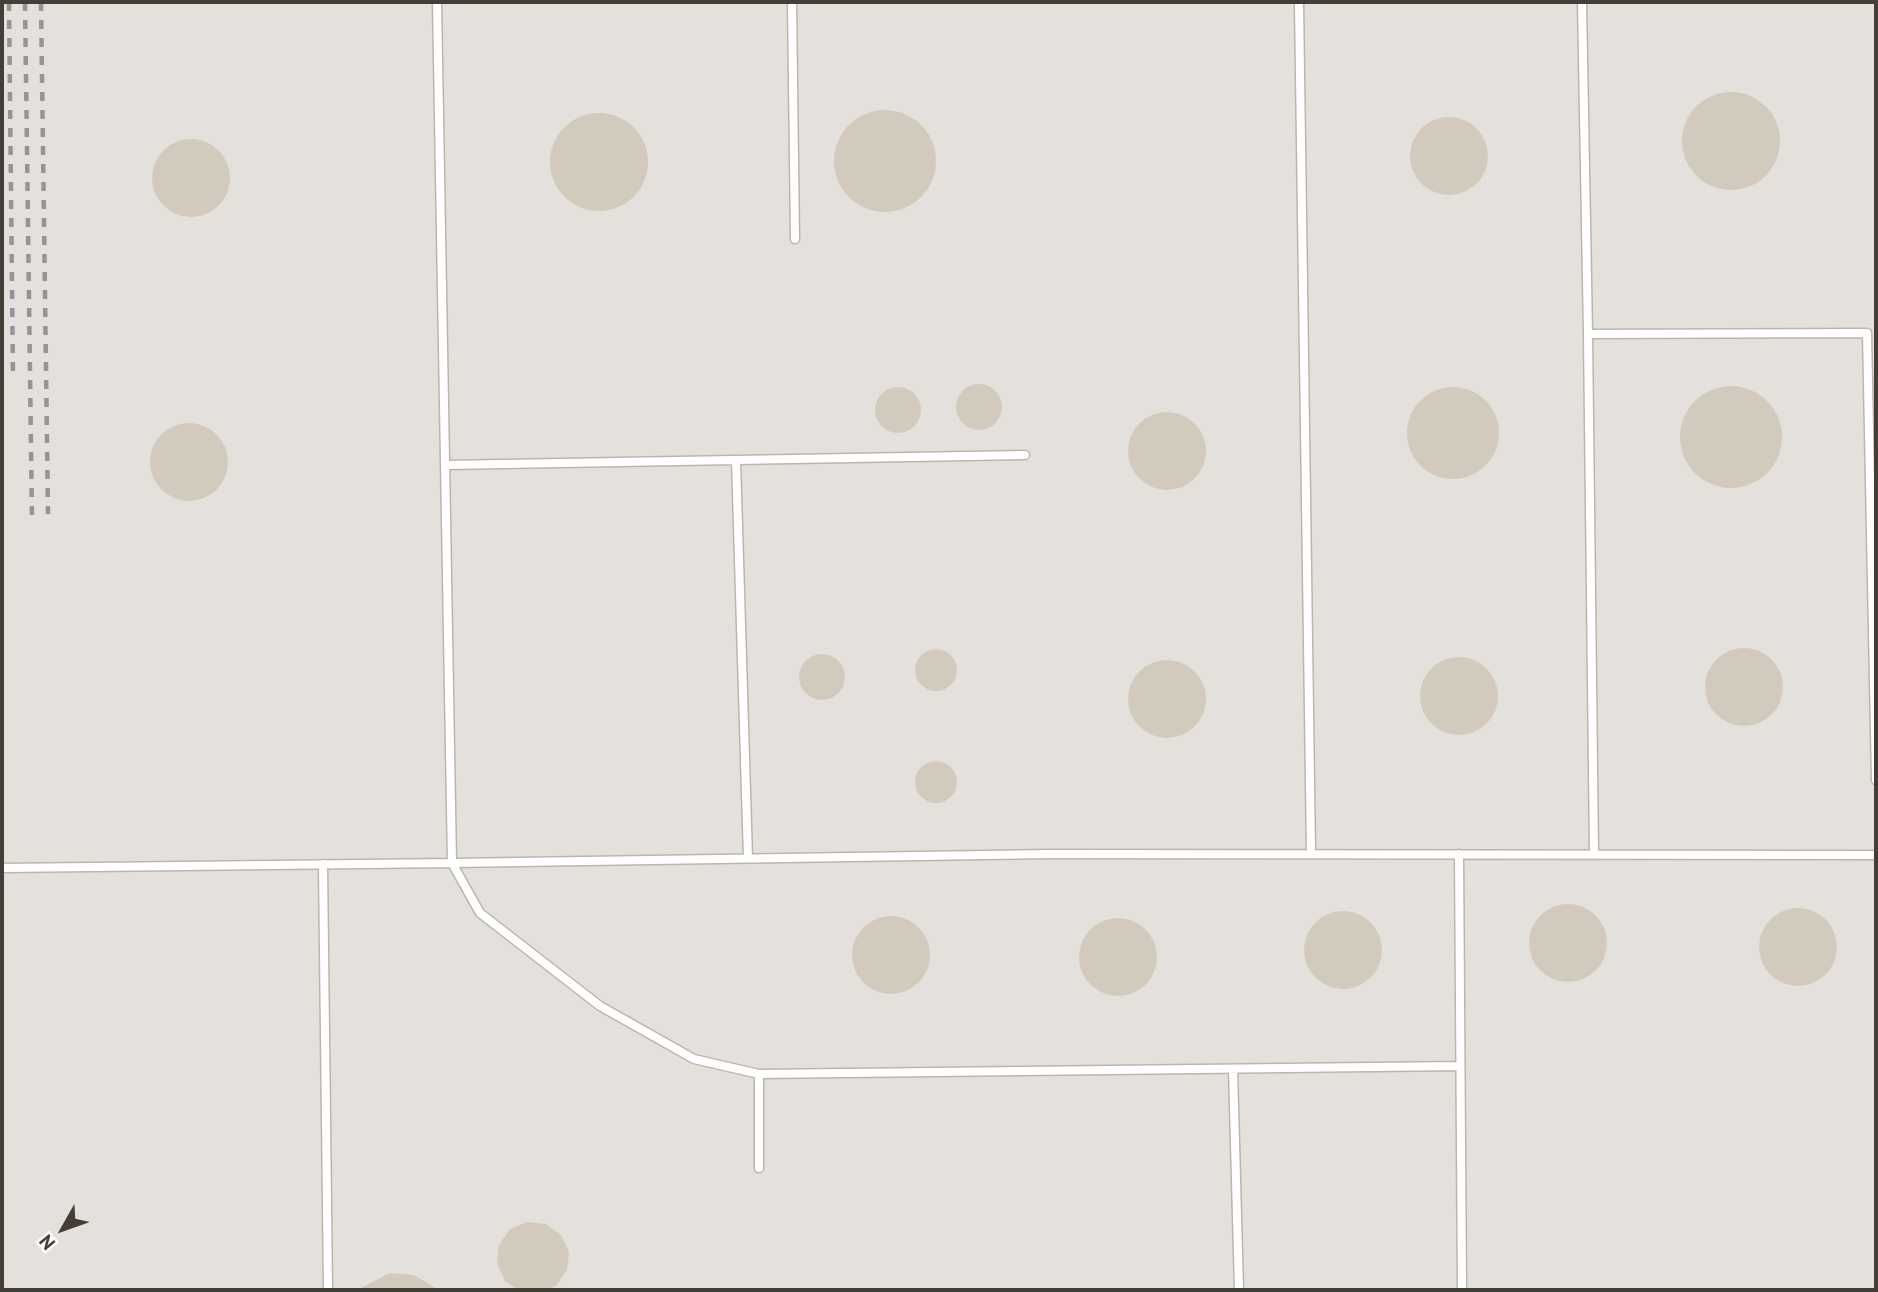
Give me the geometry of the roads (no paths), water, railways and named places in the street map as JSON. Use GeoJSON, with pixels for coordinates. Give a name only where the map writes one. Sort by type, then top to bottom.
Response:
{"type":"FeatureCollection","features":[{"type":"Feature","properties":{"kind":"lane"},"geometry":{"type":"LineString","coordinates":[[437,2],[452,863],[480,913],[600,1006],[694,1059],[759,1074],[1460,1066]]}},
{"type":"Feature","properties":{"kind":"lane"},"geometry":{"type":"LineString","coordinates":[[792,2],[795,239]]}},
{"type":"Feature","properties":{"kind":"lane"},"geometry":{"type":"LineString","coordinates":[[1298,2],[1311,854]]}},
{"type":"Feature","properties":{"kind":"lane"},"geometry":{"type":"LineString","coordinates":[[1582,2],[1594,854]]}},
{"type":"Feature","properties":{"kind":"lane"},"geometry":{"type":"LineString","coordinates":[[1588,334],[1867,333],[1876,780]]}},
{"type":"Feature","properties":{"kind":"lane"},"geometry":{"type":"LineString","coordinates":[[445,465],[1024,455]]}},
{"type":"Feature","properties":{"kind":"lane"},"geometry":{"type":"LineString","coordinates":[[736,460],[748,858]]}},
{"type":"Feature","properties":{"kind":"lane"},"geometry":{"type":"LineString","coordinates":[[2,868],[1051,854],[1876,855]]}},
{"type":"Feature","properties":{"kind":"lane"},"geometry":{"type":"LineString","coordinates":[[1459,854],[1462,1290]]}},
{"type":"Feature","properties":{"kind":"lane"},"geometry":{"type":"LineString","coordinates":[[323,864],[328,1290]]}},
{"type":"Feature","properties":{"kind":"lane"},"geometry":{"type":"LineString","coordinates":[[1233,1069],[1239,1290]]}},
{"type":"Feature","properties":{"kind":"lane"},"geometry":{"type":"LineString","coordinates":[[759,1074],[759,1168]]}},
{"type":"Feature","properties":{"kind":"railway"},"geometry":{"type":"LineString","coordinates":[[9,2],[13,380]]}},
{"type":"Feature","properties":{"kind":"railway"},"geometry":{"type":"LineString","coordinates":[[25,2],[32,520]]}},
{"type":"Feature","properties":{"kind":"railway"},"geometry":{"type":"LineString","coordinates":[[41,2],[48,514]]}}]}
